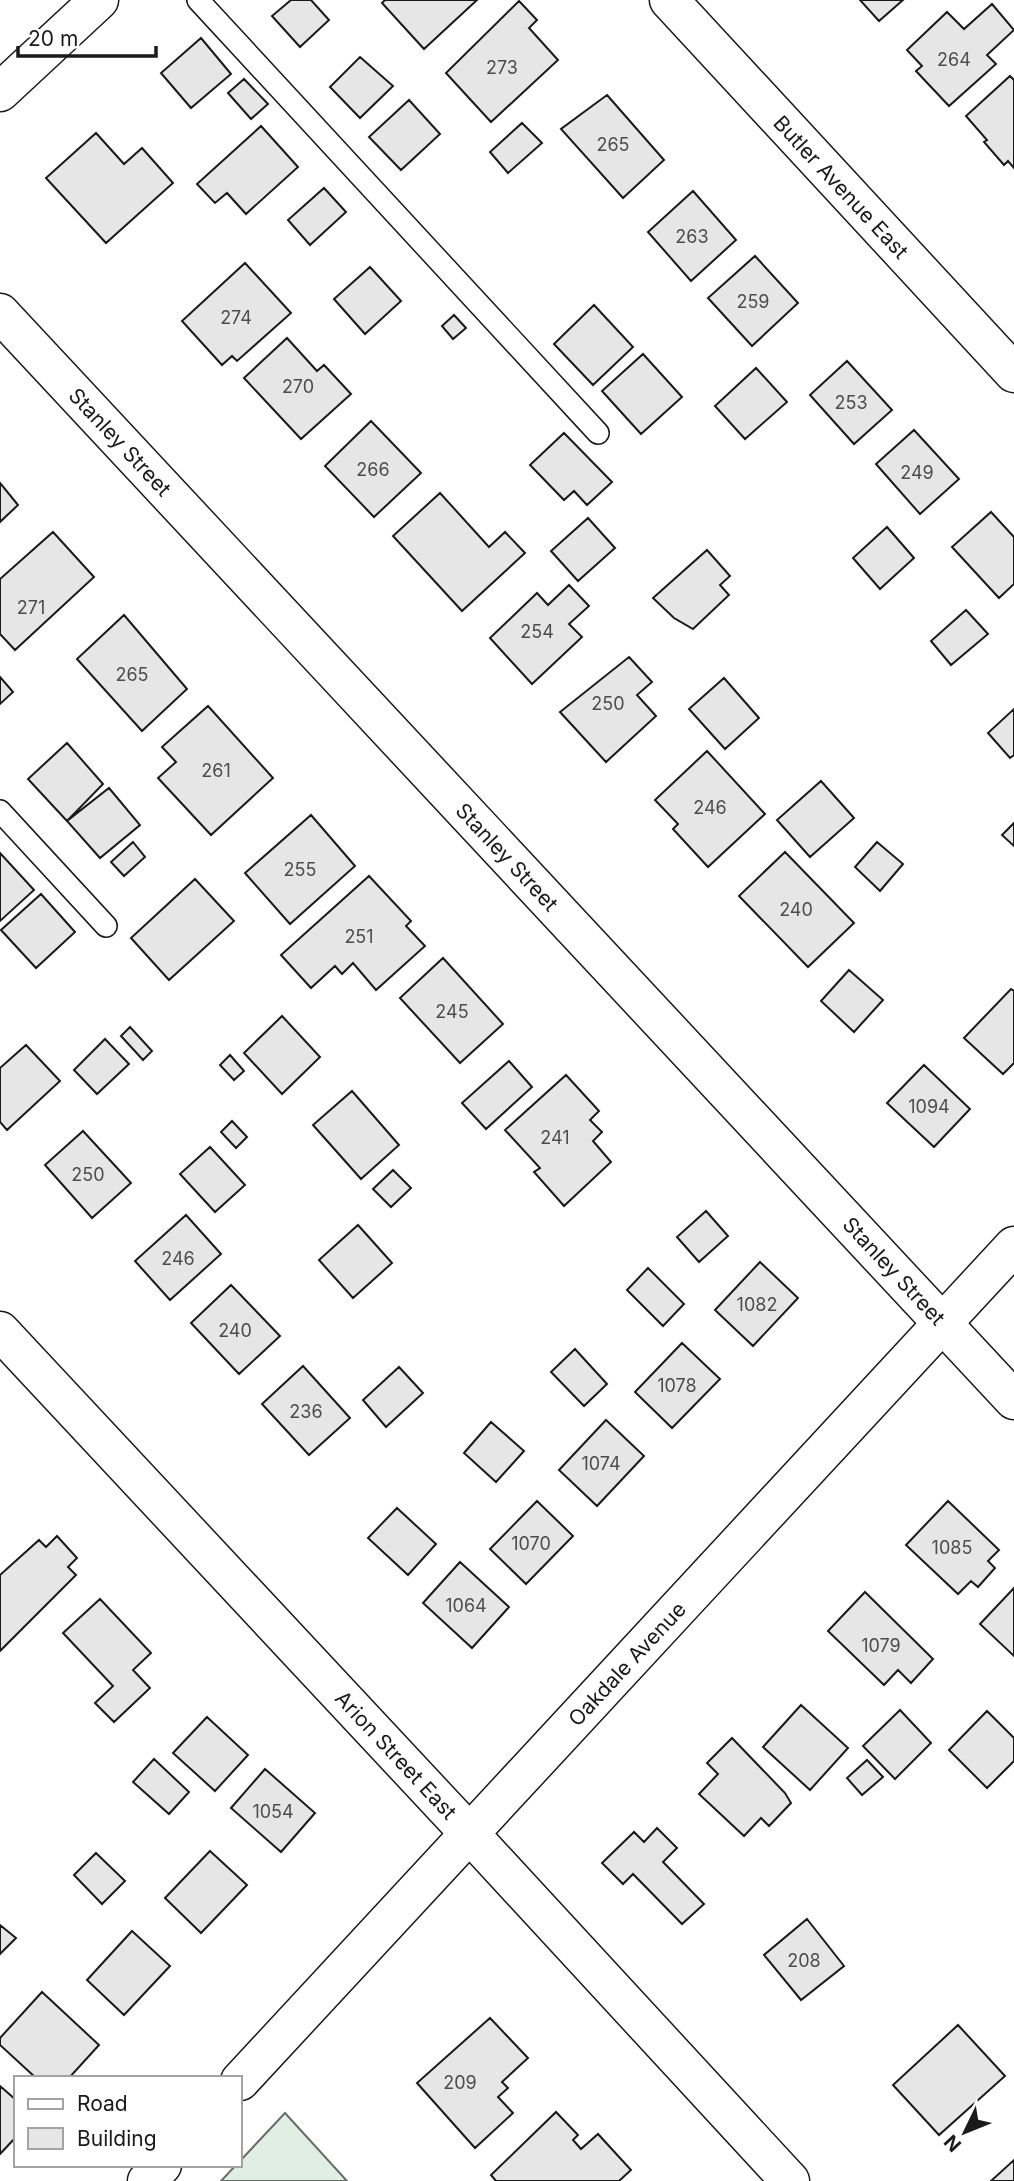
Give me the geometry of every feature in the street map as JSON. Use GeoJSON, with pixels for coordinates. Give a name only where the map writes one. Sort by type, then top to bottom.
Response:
{"type":"FeatureCollection","features":[{"type":"Feature","properties":{"kind":"street"},"geometry":{"type":"LineString","coordinates":[[0,92],[99,0]]}},
{"type":"Feature","properties":{"kind":"street","name":"Butler Avenue East"},"geometry":{"type":"LineString","coordinates":[[669,0],[1014,373]]}},
{"type":"Feature","properties":{"kind":"street","name":"Stanley Street"},"geometry":{"type":"LineString","coordinates":[[0,313],[1014,1401]]}},
{"type":"Feature","properties":{"kind":"street","name":"Oakdale Avenue"},"geometry":{"type":"LineString","coordinates":[[242,2079],[1014,1246]]}},
{"type":"Feature","properties":{"kind":"street","name":"Arion Street East"},"geometry":{"type":"LineString","coordinates":[[0,1331],[790,2181]]}},
{"type":"Feature","properties":{"kind":"street"},"geometry":{"type":"LineString","coordinates":[[147,2181],[160,2167]]}},
{"type":"Feature","properties":{"kind":"lane"},"geometry":{"type":"LineString","coordinates":[[198,0],[598,433]]}},
{"type":"Feature","properties":{"kind":"lane"},"geometry":{"type":"LineString","coordinates":[[0,811],[106,926]]}},
{"type":"Feature","properties":{"kind":"green space"},"geometry":{"type":"Polygon","coordinates":[[[285,2113],[347,2181],[221,2181],[234,2167],[242,2167],[242,2159],[285,2113]]]}},
{"type":"Feature","properties":{"kind":"building"},"geometry":{"type":"Polygon","coordinates":[[[291,0],[311,0],[329,20],[300,47],[272,16],[291,0]]]}},
{"type":"Feature","properties":{"kind":"building"},"geometry":{"type":"Polygon","coordinates":[[[385,0],[477,0],[424,49],[382,3],[385,0]]]}},
{"type":"Feature","properties":{"kind":"building"},"geometry":{"type":"Polygon","coordinates":[[[860,0],[903,0],[879,21],[860,0]]]}},
{"type":"Feature","properties":{"kind":"building"},"geometry":{"type":"Polygon","coordinates":[[[519,1],[537,20],[529,28],[558,60],[491,122],[446,73],[519,1]]]}},
{"type":"Feature","properties":{"kind":"building"},"geometry":{"type":"Polygon","coordinates":[[[992,4],[1014,30],[987,55],[996,64],[949,106],[916,71],[922,66],[907,50],[947,12],[964,29],[992,4]]]}},
{"type":"Feature","properties":{"kind":"building"},"geometry":{"type":"Polygon","coordinates":[[[201,38],[231,74],[191,108],[161,73],[201,38]]]}},
{"type":"Feature","properties":{"kind":"building"},"geometry":{"type":"Polygon","coordinates":[[[360,57],[393,86],[360,118],[330,87],[360,57]]]}},
{"type":"Feature","properties":{"kind":"building"},"geometry":{"type":"Polygon","coordinates":[[[1010,76],[1014,80],[1014,168],[1008,161],[1004,165],[966,116],[1010,76]]]}},
{"type":"Feature","properties":{"kind":"building"},"geometry":{"type":"Polygon","coordinates":[[[244,79],[268,104],[251,119],[228,93],[244,79]]]}},
{"type":"Feature","properties":{"kind":"building"},"geometry":{"type":"Polygon","coordinates":[[[607,95],[664,160],[623,198],[561,129],[607,95]]]}},
{"type":"Feature","properties":{"kind":"building"},"geometry":{"type":"Polygon","coordinates":[[[409,100],[440,134],[401,170],[369,137],[409,100]]]}},
{"type":"Feature","properties":{"kind":"building"},"geometry":{"type":"Polygon","coordinates":[[[522,123],[542,143],[508,173],[490,152],[522,123]]]}},
{"type":"Feature","properties":{"kind":"building"},"geometry":{"type":"Polygon","coordinates":[[[261,126],[298,167],[246,214],[227,193],[215,203],[197,184],[261,126]]]}},
{"type":"Feature","properties":{"kind":"building"},"geometry":{"type":"Polygon","coordinates":[[[96,133],[124,164],[142,148],[173,183],[106,243],[46,178],[96,133]]]}},
{"type":"Feature","properties":{"kind":"building"},"geometry":{"type":"Polygon","coordinates":[[[324,188],[346,212],[310,245],[288,220],[324,188]]]}},
{"type":"Feature","properties":{"kind":"building"},"geometry":{"type":"Polygon","coordinates":[[[693,191],[736,240],[691,281],[648,232],[693,191]]]}},
{"type":"Feature","properties":{"kind":"building"},"geometry":{"type":"Polygon","coordinates":[[[755,256],[798,303],[752,346],[708,298],[755,256]]]}},
{"type":"Feature","properties":{"kind":"building"},"geometry":{"type":"Polygon","coordinates":[[[245,263],[291,313],[237,361],[232,356],[222,365],[182,321],[245,263]]]}},
{"type":"Feature","properties":{"kind":"building"},"geometry":{"type":"Polygon","coordinates":[[[370,267],[401,301],[365,334],[334,299],[370,267]]]}},
{"type":"Feature","properties":{"kind":"building"},"geometry":{"type":"Polygon","coordinates":[[[594,305],[633,347],[593,385],[554,344],[594,305]]]}},
{"type":"Feature","properties":{"kind":"building"},"geometry":{"type":"Polygon","coordinates":[[[454,315],[466,328],[453,339],[442,326],[454,315]]]}},
{"type":"Feature","properties":{"kind":"building"},"geometry":{"type":"Polygon","coordinates":[[[287,338],[317,371],[324,365],[351,394],[301,439],[244,378],[287,338]]]}},
{"type":"Feature","properties":{"kind":"building"},"geometry":{"type":"Polygon","coordinates":[[[643,354],[682,397],[641,434],[602,391],[643,354]]]}},
{"type":"Feature","properties":{"kind":"building"},"geometry":{"type":"Polygon","coordinates":[[[847,361],[892,410],[854,444],[810,395],[847,361]]]}},
{"type":"Feature","properties":{"kind":"building"},"geometry":{"type":"Polygon","coordinates":[[[756,368],[787,402],[745,439],[715,406],[756,368]]]}},
{"type":"Feature","properties":{"kind":"building"},"geometry":{"type":"Polygon","coordinates":[[[371,421],[421,473],[374,517],[325,466],[371,421]]]}},
{"type":"Feature","properties":{"kind":"building"},"geometry":{"type":"Polygon","coordinates":[[[914,430],[959,479],[920,514],[876,464],[914,430]]]}},
{"type":"Feature","properties":{"kind":"building"},"geometry":{"type":"Polygon","coordinates":[[[564,433],[612,482],[587,505],[574,491],[564,500],[530,465],[564,433]]]}},
{"type":"Feature","properties":{"kind":"building"},"geometry":{"type":"Polygon","coordinates":[[[0,483],[18,505],[0,522],[0,483]]]}},
{"type":"Feature","properties":{"kind":"building"},"geometry":{"type":"Polygon","coordinates":[[[440,493],[489,547],[505,532],[525,553],[462,611],[393,536],[440,493]]]}},
{"type":"Feature","properties":{"kind":"building"},"geometry":{"type":"Polygon","coordinates":[[[991,512],[1014,537],[1014,584],[999,598],[952,547],[991,512]]]}},
{"type":"Feature","properties":{"kind":"building"},"geometry":{"type":"Polygon","coordinates":[[[588,518],[615,548],[578,581],[551,551],[588,518]]]}},
{"type":"Feature","properties":{"kind":"building"},"geometry":{"type":"Polygon","coordinates":[[[887,527],[914,558],[880,589],[853,558],[887,527]]]}},
{"type":"Feature","properties":{"kind":"building"},"geometry":{"type":"Polygon","coordinates":[[[53,532],[94,577],[15,650],[0,634],[0,579],[53,532]]]}},
{"type":"Feature","properties":{"kind":"building"},"geometry":{"type":"Polygon","coordinates":[[[707,550],[730,576],[720,585],[729,595],[693,629],[674,618],[653,598],[707,550]]]}},
{"type":"Feature","properties":{"kind":"building"},"geometry":{"type":"Polygon","coordinates":[[[569,585],[589,606],[569,624],[582,637],[532,684],[490,638],[537,593],[548,605],[569,585]]]}},
{"type":"Feature","properties":{"kind":"building"},"geometry":{"type":"Polygon","coordinates":[[[966,610],[988,634],[951,665],[931,641],[966,610]]]}},
{"type":"Feature","properties":{"kind":"building"},"geometry":{"type":"Polygon","coordinates":[[[124,615],[187,689],[142,731],[77,659],[124,615]]]}},
{"type":"Feature","properties":{"kind":"building"},"geometry":{"type":"Polygon","coordinates":[[[629,657],[652,682],[637,695],[656,716],[606,762],[560,712],[629,657]]]}},
{"type":"Feature","properties":{"kind":"building"},"geometry":{"type":"Polygon","coordinates":[[[0,677],[13,692],[0,704],[0,677]]]}},
{"type":"Feature","properties":{"kind":"building"},"geometry":{"type":"Polygon","coordinates":[[[724,678],[759,718],[725,749],[689,709],[724,678]]]}},
{"type":"Feature","properties":{"kind":"building"},"geometry":{"type":"Polygon","coordinates":[[[208,706],[273,778],[211,835],[158,778],[176,762],[162,747],[208,706]]]}},
{"type":"Feature","properties":{"kind":"building"},"geometry":{"type":"Polygon","coordinates":[[[1014,709],[1014,755],[1010,758],[988,733],[1014,709]]]}},
{"type":"Feature","properties":{"kind":"building"},"geometry":{"type":"Polygon","coordinates":[[[67,743],[103,784],[67,821],[28,779],[67,743]]]}},
{"type":"Feature","properties":{"kind":"building"},"geometry":{"type":"Polygon","coordinates":[[[707,751],[765,814],[708,867],[673,829],[678,824],[655,800],[707,751]]]}},
{"type":"Feature","properties":{"kind":"building"},"geometry":{"type":"Polygon","coordinates":[[[821,781],[854,818],[810,857],[777,820],[821,781]]]}},
{"type":"Feature","properties":{"kind":"building"},"geometry":{"type":"Polygon","coordinates":[[[109,788],[140,825],[100,858],[67,821],[109,788]]]}},
{"type":"Feature","properties":{"kind":"building"},"geometry":{"type":"Polygon","coordinates":[[[311,815],[355,866],[290,924],[245,873],[311,815]]]}},
{"type":"Feature","properties":{"kind":"building"},"geometry":{"type":"Polygon","coordinates":[[[1014,823],[1014,846],[1002,835],[1014,823]]]}},
{"type":"Feature","properties":{"kind":"building"},"geometry":{"type":"Polygon","coordinates":[[[133,842],[145,857],[124,876],[111,862],[133,842]]]}},
{"type":"Feature","properties":{"kind":"building"},"geometry":{"type":"Polygon","coordinates":[[[877,842],[903,864],[880,891],[855,867],[877,842]]]}},
{"type":"Feature","properties":{"kind":"building"},"geometry":{"type":"Polygon","coordinates":[[[785,852],[854,923],[808,967],[739,896],[785,852]]]}},
{"type":"Feature","properties":{"kind":"building"},"geometry":{"type":"Polygon","coordinates":[[[0,853],[34,890],[0,921],[0,853]]]}},
{"type":"Feature","properties":{"kind":"building"},"geometry":{"type":"Polygon","coordinates":[[[369,876],[411,921],[406,926],[425,946],[376,990],[353,963],[342,974],[335,966],[311,988],[281,955],[369,876]]]}},
{"type":"Feature","properties":{"kind":"building"},"geometry":{"type":"Polygon","coordinates":[[[195,879],[234,921],[169,980],[131,938],[195,879]]]}},
{"type":"Feature","properties":{"kind":"building"},"geometry":{"type":"Polygon","coordinates":[[[41,894],[75,932],[36,968],[1,930],[41,894]]]}},
{"type":"Feature","properties":{"kind":"building"},"geometry":{"type":"Polygon","coordinates":[[[443,958],[503,1024],[460,1063],[400,998],[443,958]]]}},
{"type":"Feature","properties":{"kind":"building"},"geometry":{"type":"Polygon","coordinates":[[[849,970],[883,1000],[854,1032],[821,1001],[849,970]]]}},
{"type":"Feature","properties":{"kind":"building"},"geometry":{"type":"Polygon","coordinates":[[[1011,989],[1014,991],[1014,1063],[1003,1074],[964,1038],[1011,989]]]}},
{"type":"Feature","properties":{"kind":"building"},"geometry":{"type":"Polygon","coordinates":[[[282,1016],[320,1057],[282,1094],[244,1053],[282,1016]]]}},
{"type":"Feature","properties":{"kind":"building"},"geometry":{"type":"Polygon","coordinates":[[[130,1027],[152,1051],[143,1060],[121,1036],[130,1027]]]}},
{"type":"Feature","properties":{"kind":"building"},"geometry":{"type":"Polygon","coordinates":[[[105,1039],[129,1064],[97,1094],[74,1070],[105,1039]]]}},
{"type":"Feature","properties":{"kind":"building"},"geometry":{"type":"Polygon","coordinates":[[[26,1045],[60,1081],[7,1130],[0,1122],[0,1068],[26,1045]]]}},
{"type":"Feature","properties":{"kind":"building"},"geometry":{"type":"Polygon","coordinates":[[[230,1055],[244,1071],[234,1080],[220,1065],[230,1055]]]}},
{"type":"Feature","properties":{"kind":"building"},"geometry":{"type":"Polygon","coordinates":[[[509,1061],[532,1087],[486,1129],[462,1103],[509,1061]]]}},
{"type":"Feature","properties":{"kind":"building"},"geometry":{"type":"Polygon","coordinates":[[[924,1065],[970,1109],[934,1147],[887,1103],[924,1065]]]}},
{"type":"Feature","properties":{"kind":"building"},"geometry":{"type":"Polygon","coordinates":[[[566,1075],[599,1111],[590,1120],[602,1132],[593,1141],[611,1162],[564,1206],[534,1172],[540,1168],[505,1130],[566,1075]]]}},
{"type":"Feature","properties":{"kind":"building"},"geometry":{"type":"Polygon","coordinates":[[[352,1091],[399,1145],[361,1179],[313,1125],[352,1091]]]}},
{"type":"Feature","properties":{"kind":"building"},"geometry":{"type":"Polygon","coordinates":[[[232,1121],[247,1137],[236,1148],[221,1132],[232,1121]]]}},
{"type":"Feature","properties":{"kind":"building"},"geometry":{"type":"Polygon","coordinates":[[[83,1131],[131,1183],[92,1218],[45,1165],[83,1131]]]}},
{"type":"Feature","properties":{"kind":"building"},"geometry":{"type":"Polygon","coordinates":[[[210,1147],[245,1185],[215,1212],[180,1174],[210,1147]]]}},
{"type":"Feature","properties":{"kind":"building"},"geometry":{"type":"Polygon","coordinates":[[[393,1170],[411,1188],[391,1207],[373,1189],[393,1170]]]}},
{"type":"Feature","properties":{"kind":"building"},"geometry":{"type":"Polygon","coordinates":[[[706,1211],[728,1236],[699,1262],[677,1237],[706,1211]]]}},
{"type":"Feature","properties":{"kind":"building"},"geometry":{"type":"Polygon","coordinates":[[[186,1215],[221,1254],[170,1300],[135,1261],[186,1215]]]}},
{"type":"Feature","properties":{"kind":"building"},"geometry":{"type":"Polygon","coordinates":[[[358,1225],[392,1263],[353,1298],[319,1260],[358,1225]]]}},
{"type":"Feature","properties":{"kind":"building"},"geometry":{"type":"Polygon","coordinates":[[[760,1262],[798,1298],[753,1346],[715,1310],[760,1262]]]}},
{"type":"Feature","properties":{"kind":"building"},"geometry":{"type":"Polygon","coordinates":[[[648,1268],[684,1304],[663,1326],[627,1290],[648,1268]]]}},
{"type":"Feature","properties":{"kind":"building"},"geometry":{"type":"Polygon","coordinates":[[[231,1285],[280,1336],[239,1374],[191,1323],[231,1285]]]}},
{"type":"Feature","properties":{"kind":"building"},"geometry":{"type":"Polygon","coordinates":[[[682,1343],[720,1379],[672,1428],[635,1392],[682,1343]]]}},
{"type":"Feature","properties":{"kind":"building"},"geometry":{"type":"Polygon","coordinates":[[[575,1349],[607,1384],[584,1406],[551,1372],[575,1349]]]}},
{"type":"Feature","properties":{"kind":"building"},"geometry":{"type":"Polygon","coordinates":[[[303,1366],[350,1418],[309,1455],[262,1404],[303,1366]]]}},
{"type":"Feature","properties":{"kind":"building"},"geometry":{"type":"Polygon","coordinates":[[[399,1367],[423,1393],[386,1427],[363,1400],[399,1367]]]}},
{"type":"Feature","properties":{"kind":"building"},"geometry":{"type":"Polygon","coordinates":[[[606,1420],[644,1456],[597,1506],[559,1470],[606,1420]]]}},
{"type":"Feature","properties":{"kind":"building"},"geometry":{"type":"Polygon","coordinates":[[[491,1422],[524,1451],[496,1482],[464,1453],[491,1422]]]}},
{"type":"Feature","properties":{"kind":"building"},"geometry":{"type":"Polygon","coordinates":[[[537,1501],[573,1536],[526,1584],[490,1549],[537,1501]]]}},
{"type":"Feature","properties":{"kind":"building"},"geometry":{"type":"Polygon","coordinates":[[[948,1501],[999,1550],[988,1561],[995,1568],[978,1587],[971,1581],[958,1594],[906,1545],[948,1501]]]}},
{"type":"Feature","properties":{"kind":"building"},"geometry":{"type":"Polygon","coordinates":[[[397,1508],[436,1544],[408,1575],[368,1538],[397,1508]]]}},
{"type":"Feature","properties":{"kind":"building"},"geometry":{"type":"Polygon","coordinates":[[[57,1536],[77,1558],[68,1567],[76,1575],[0,1651],[0,1575],[39,1540],[46,1547],[57,1536]]]}},
{"type":"Feature","properties":{"kind":"building"},"geometry":{"type":"Polygon","coordinates":[[[460,1562],[509,1607],[472,1648],[423,1603],[460,1562]]]}},
{"type":"Feature","properties":{"kind":"building"},"geometry":{"type":"Polygon","coordinates":[[[1014,1588],[1014,1656],[980,1624],[1014,1588]]]}},
{"type":"Feature","properties":{"kind":"building"},"geometry":{"type":"Polygon","coordinates":[[[865,1592],[933,1659],[911,1683],[898,1670],[884,1685],[828,1631],[865,1592]]]}},
{"type":"Feature","properties":{"kind":"building"},"geometry":{"type":"Polygon","coordinates":[[[100,1599],[151,1653],[133,1670],[150,1688],[114,1722],[95,1703],[113,1686],[63,1633],[100,1599]]]}},
{"type":"Feature","properties":{"kind":"building"},"geometry":{"type":"Polygon","coordinates":[[[801,1705],[848,1748],[810,1790],[763,1747],[801,1705]]]}},
{"type":"Feature","properties":{"kind":"building"},"geometry":{"type":"Polygon","coordinates":[[[900,1710],[931,1743],[895,1779],[863,1746],[900,1710]]]}},
{"type":"Feature","properties":{"kind":"building"},"geometry":{"type":"Polygon","coordinates":[[[987,1711],[1014,1738],[1014,1761],[987,1788],[949,1750],[987,1711]]]}},
{"type":"Feature","properties":{"kind":"building"},"geometry":{"type":"Polygon","coordinates":[[[207,1717],[248,1755],[215,1791],[173,1753],[207,1717]]]}},
{"type":"Feature","properties":{"kind":"building"},"geometry":{"type":"Polygon","coordinates":[[[732,1738],[785,1793],[791,1803],[769,1826],[761,1818],[744,1836],[699,1794],[718,1774],[707,1763],[732,1738]]]}},
{"type":"Feature","properties":{"kind":"building"},"geometry":{"type":"Polygon","coordinates":[[[154,1759],[189,1792],[169,1814],[133,1782],[154,1759]]]}},
{"type":"Feature","properties":{"kind":"building"},"geometry":{"type":"Polygon","coordinates":[[[867,1760],[883,1777],[862,1795],[847,1778],[867,1760]]]}},
{"type":"Feature","properties":{"kind":"building"},"geometry":{"type":"Polygon","coordinates":[[[265,1769],[315,1813],[281,1852],[231,1808],[265,1769]]]}},
{"type":"Feature","properties":{"kind":"building"},"geometry":{"type":"Polygon","coordinates":[[[657,1828],[677,1848],[663,1862],[704,1904],[682,1924],[633,1874],[623,1884],[602,1863],[634,1832],[644,1842],[657,1828]]]}},
{"type":"Feature","properties":{"kind":"building"},"geometry":{"type":"Polygon","coordinates":[[[210,1851],[247,1885],[201,1933],[165,1898],[210,1851]]]}},
{"type":"Feature","properties":{"kind":"building"},"geometry":{"type":"Polygon","coordinates":[[[96,1853],[125,1881],[102,1904],[74,1875],[96,1853]]]}},
{"type":"Feature","properties":{"kind":"building"},"geometry":{"type":"Polygon","coordinates":[[[807,1919],[844,1966],[801,2000],[764,1955],[807,1919]]]}},
{"type":"Feature","properties":{"kind":"building"},"geometry":{"type":"Polygon","coordinates":[[[0,1925],[16,1938],[0,1954],[0,1925]]]}},
{"type":"Feature","properties":{"kind":"building"},"geometry":{"type":"Polygon","coordinates":[[[132,1931],[170,1966],[124,2015],[87,1980],[132,1931]]]}},
{"type":"Feature","properties":{"kind":"building"},"geometry":{"type":"Polygon","coordinates":[[[42,1992],[99,2045],[71,2076],[34,2076],[0,2045],[0,2038],[42,1992]]]}},
{"type":"Feature","properties":{"kind":"building"},"geometry":{"type":"Polygon","coordinates":[[[490,2018],[528,2058],[502,2082],[508,2088],[498,2097],[513,2113],[475,2148],[417,2083],[490,2018]]]}},
{"type":"Feature","properties":{"kind":"building"},"geometry":{"type":"Polygon","coordinates":[[[958,2025],[1005,2076],[939,2135],[893,2085],[958,2025]]]}},
{"type":"Feature","properties":{"kind":"building"},"geometry":{"type":"Polygon","coordinates":[[[0,2086],[14,2098],[14,2139],[0,2154],[0,2086]]]}},
{"type":"Feature","properties":{"kind":"building"},"geometry":{"type":"Polygon","coordinates":[[[556,2112],[578,2135],[573,2140],[581,2149],[598,2134],[631,2170],[619,2181],[496,2181],[491,2175],[556,2112]]]}},
{"type":"Feature","properties":{"kind":"building"},"geometry":{"type":"Polygon","coordinates":[[[1014,2160],[1014,2181],[991,2181],[1014,2160]]]}}]}
